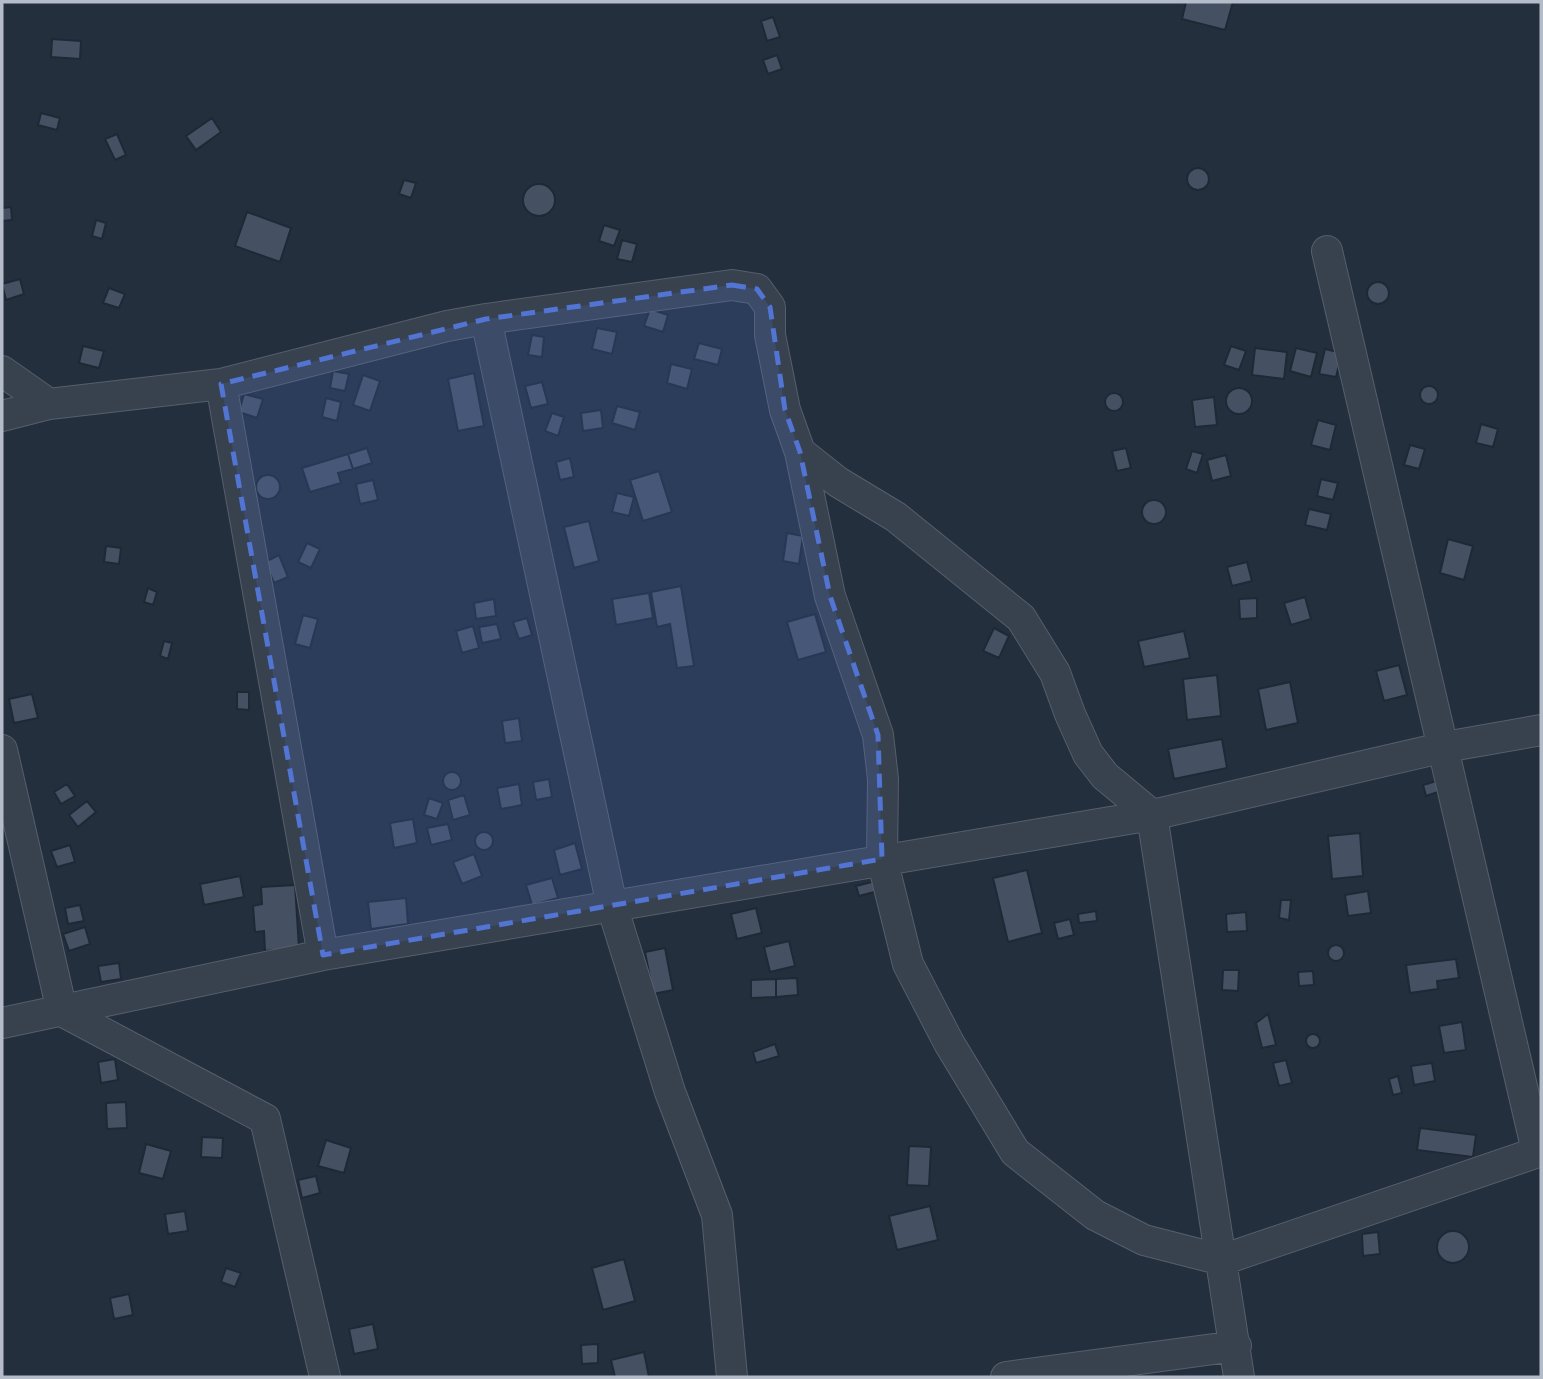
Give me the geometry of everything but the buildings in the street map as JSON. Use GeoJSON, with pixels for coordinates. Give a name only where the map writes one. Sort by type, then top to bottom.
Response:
{"type":"FeatureCollection","features":[{"type":"Feature","properties":{"kind":"street"},"geometry":{"type":"LineString","coordinates":[[2,416],[49,404],[221,384],[447,326],[486,319],[732,285],[757,289],[770,307],[770,335],[785,410],[800,452],[830,596],[878,735],[883,779],[883,859],[908,964],[949,1043],[1015,1152],[1095,1215],[1144,1240],[1222,1260],[1539,1151],[1327,251]]}},
{"type":"Feature","properties":{"kind":"street"},"geometry":{"type":"LineString","coordinates":[[486,319],[612,905],[670,1092],[717,1215],[732,1377]]}},
{"type":"Feature","properties":{"kind":"street"},"geometry":{"type":"LineString","coordinates":[[2,371],[49,404]]}},
{"type":"Feature","properties":{"kind":"street"},"geometry":{"type":"LineString","coordinates":[[221,384],[323,955]]}},
{"type":"Feature","properties":{"kind":"street"},"geometry":{"type":"LineString","coordinates":[[800,452],[838,482],[897,517],[1021,618],[1055,673],[1088,754],[1105,776],[1153,815],[1236,1346],[1238,1377]]}},
{"type":"Feature","properties":{"kind":"street"},"geometry":{"type":"LineString","coordinates":[[2,1023],[323,955],[1153,815],[1444,747],[1541,730]]}},
{"type":"Feature","properties":{"kind":"street"},"geometry":{"type":"LineString","coordinates":[[2,750],[62,1011],[265,1119],[325,1377]]}},
{"type":"Feature","properties":{"kind":"street"},"geometry":{"type":"LineString","coordinates":[[1006,1377],[1236,1346]]}},
{"type":"Feature","properties":{"kind":"highlighted area"},"geometry":{"type":"Polygon","coordinates":[[[732,285],[757,289],[770,307],[785,410],[800,452],[830,596],[878,735],[882,859],[323,955],[221,384],[486,319],[732,285]]]}}]}
